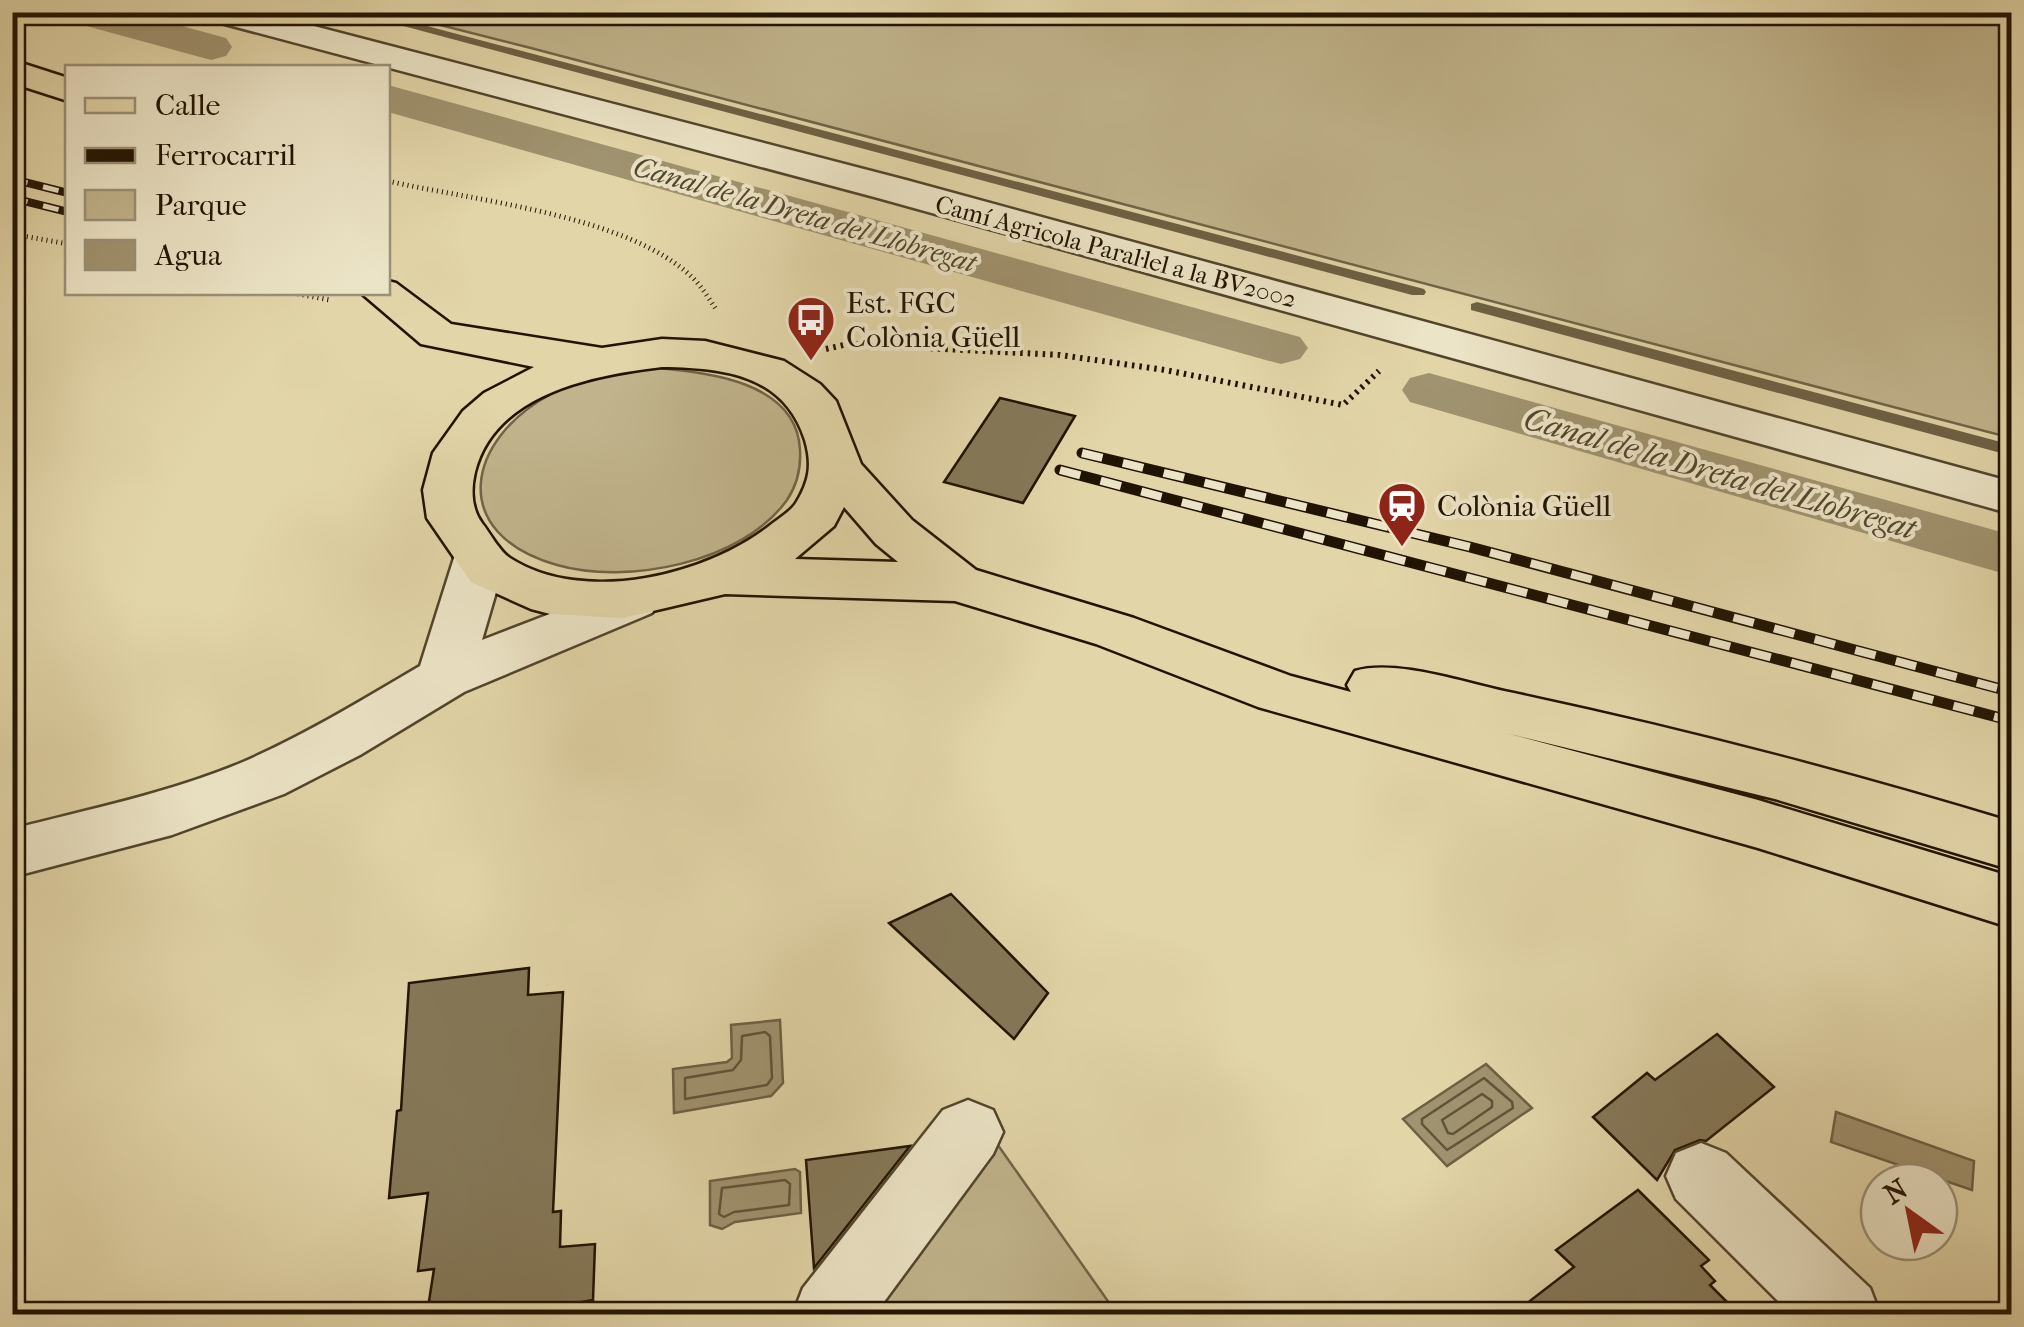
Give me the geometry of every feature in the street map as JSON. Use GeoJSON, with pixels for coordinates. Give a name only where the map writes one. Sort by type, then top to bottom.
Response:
{"type":"FeatureCollection","features":[{"type":"Feature","properties":{"kind":"main road"},"geometry":{"type":"LineString","coordinates":[[12,71],[65,89]]}},
{"type":"Feature","properties":{"kind":"main road"},"geometry":{"type":"LineString","coordinates":[[385,295],[437,336],[525,352],[605,360]]}},
{"type":"Feature","properties":{"kind":"main road"},"geometry":{"type":"LineString","coordinates":[[437,336],[471,430]]}},
{"type":"Feature","properties":{"kind":"main road"},"geometry":{"type":"LineString","coordinates":[[662,352],[706,354],[768,370],[792,383],[829,424],[836,446],[836,465],[816,514],[765,558],[727,577],[681,592],[633,600],[595,600],[532,588],[501,578],[480,558],[452,521],[447,500],[448,477],[471,430],[523,389],[580,366],[662,352]]}},
{"type":"Feature","properties":{"kind":"main road"},"geometry":{"type":"LineString","coordinates":[[836,465],[894,532],[957,583]]}},
{"type":"Feature","properties":{"kind":"main road"},"geometry":{"type":"LineString","coordinates":[[727,577],[847,577],[957,583],[1115,631],[1278,693],[1758,824],[2012,903]]}},
{"type":"Feature","properties":{"kind":"main road"},"geometry":{"type":"LineString","coordinates":[[1115,631],[1510,712],[1760,772],[2012,846]]}},
{"type":"Feature","properties":{"kind":"street","name":"Camí Agricola Paral·lel a la BV2002"},"geometry":{"type":"LineString","coordinates":[[218,12],[892,189],[2012,498]]}},
{"type":"Feature","properties":{"kind":"street"},"geometry":{"type":"LineString","coordinates":[[444,678],[480,558]]}},
{"type":"Feature","properties":{"kind":"street"},"geometry":{"type":"LineString","coordinates":[[12,854],[172,812],[263,778],[340,740],[444,678],[633,600]]}},
{"type":"Feature","properties":{"kind":"street"},"geometry":{"type":"LineString","coordinates":[[830,1314],[968,1132]]}},
{"type":"Feature","properties":{"kind":"street"},"geometry":{"type":"LineString","coordinates":[[1702,1176],[1843,1314]]}},
{"type":"Feature","properties":{"kind":"path"},"geometry":{"type":"LineString","coordinates":[[390,181],[544,214],[610,233],[653,252],[687,272],[708,292],[718,312],[706,354]]}},
{"type":"Feature","properties":{"kind":"path"},"geometry":{"type":"LineString","coordinates":[[12,234],[65,243]]}},
{"type":"Feature","properties":{"kind":"path"},"geometry":{"type":"LineString","coordinates":[[768,370],[848,344],[1010,350],[1134,365],[1344,405]]}},
{"type":"Feature","properties":{"kind":"green space"},"geometry":{"type":"Polygon","coordinates":[[[393,13],[2011,13],[2011,438],[527,47],[393,13]]]}},
{"type":"Feature","properties":{"kind":"green space"},"geometry":{"type":"Polygon","coordinates":[[[656,368],[700,373],[746,385],[784,409],[795,427],[799,469],[787,500],[767,522],[713,554],[649,570],[616,572],[557,565],[522,551],[498,532],[484,509],[481,485],[487,459],[501,435],[523,412],[578,383],[656,368]]]}},
{"type":"Feature","properties":{"kind":"green space"},"geometry":{"type":"Polygon","coordinates":[[[988,1131],[1117,1314],[851,1314],[988,1131]]]}},
{"type":"Feature","properties":{"kind":"water"},"geometry":{"type":"Polygon","coordinates":[[[780,1020],[783,1083],[771,1096],[674,1113],[673,1069],[727,1062],[732,1058],[731,1025],[780,1020]]]}},
{"type":"Feature","properties":{"kind":"water"},"geometry":{"type":"Polygon","coordinates":[[[1486,1064],[1532,1108],[1447,1166],[1403,1119],[1486,1064]]]}},
{"type":"Feature","properties":{"kind":"water"},"geometry":{"type":"Polygon","coordinates":[[[1836,1112],[1974,1161],[1972,1190],[1959,1186],[1959,1162],[1890,1162],[1831,1142],[1836,1112]]]}},
{"type":"Feature","properties":{"kind":"water"},"geometry":{"type":"Polygon","coordinates":[[[795,1169],[800,1172],[801,1213],[735,1222],[722,1229],[710,1225],[710,1181],[795,1169]]]}},
{"type":"Feature","properties":{"kind":"building"},"geometry":{"type":"Polygon","coordinates":[[[1000,398],[1075,416],[1023,503],[944,482],[1000,398]]]}},
{"type":"Feature","properties":{"kind":"building"},"geometry":{"type":"Polygon","coordinates":[[[951,894],[1048,993],[1014,1039],[889,923],[951,894]]]}},
{"type":"Feature","properties":{"kind":"building"},"geometry":{"type":"Polygon","coordinates":[[[529,968],[528,995],[563,992],[553,1212],[561,1211],[560,1247],[595,1244],[593,1300],[570,1304],[570,1314],[427,1314],[434,1269],[418,1271],[428,1193],[389,1198],[397,1111],[401,1110],[409,983],[529,968]]]}},
{"type":"Feature","properties":{"kind":"building"},"geometry":{"type":"Polygon","coordinates":[[[1717,1034],[1774,1087],[1706,1141],[1675,1150],[1657,1180],[1593,1117],[1647,1073],[1655,1080],[1717,1034]]]}},
{"type":"Feature","properties":{"kind":"building"},"geometry":{"type":"Polygon","coordinates":[[[910,1146],[814,1268],[806,1160],[910,1146]]]}},
{"type":"Feature","properties":{"kind":"building"},"geometry":{"type":"Polygon","coordinates":[[[1638,1190],[1709,1260],[1701,1266],[1715,1281],[1710,1285],[1739,1314],[1513,1314],[1574,1267],[1556,1250],[1638,1190]]]}},
{"type":"Feature","properties":{"kind":"waterway","name":"Canal de la Dreta del Llobregat"},"geometry":{"type":"LineString","coordinates":[[82,12],[211,47]]}},
{"type":"Feature","properties":{"kind":"waterway"},"geometry":{"type":"LineString","coordinates":[[357,12],[1418,292]]}},
{"type":"Feature","properties":{"kind":"waterway","name":"Canal de la Dreta del Llobregat"},"geometry":{"type":"LineString","coordinates":[[390,99],[1281,348]]}},
{"type":"Feature","properties":{"kind":"waterway"},"geometry":{"type":"LineString","coordinates":[[1477,307],[2012,451]]}},
{"type":"Feature","properties":{"kind":"waterway","name":"Canal de la Dreta del Llobregat"},"geometry":{"type":"LineString","coordinates":[[1429,390],[2012,556]]}},
{"type":"Feature","properties":{"kind":"railway"},"geometry":{"type":"LineString","coordinates":[[12,179],[65,192]]}},
{"type":"Feature","properties":{"kind":"railway"},"geometry":{"type":"LineString","coordinates":[[12,198],[65,211]]}},
{"type":"Feature","properties":{"kind":"railway"},"geometry":{"type":"LineString","coordinates":[[1082,453],[1470,547],[2012,692]]}},
{"type":"Feature","properties":{"kind":"railway"},"geometry":{"type":"LineString","coordinates":[[1060,470],[2012,721]]}},
{"type":"Feature","properties":{"kind":"place","name":"Est. FGC Colònia Güell"},"geometry":{"type":"Point","coordinates":[811,362]}},
{"type":"Feature","properties":{"kind":"place","name":"Colònia Güell"},"geometry":{"type":"Point","coordinates":[1402,548]}}]}
